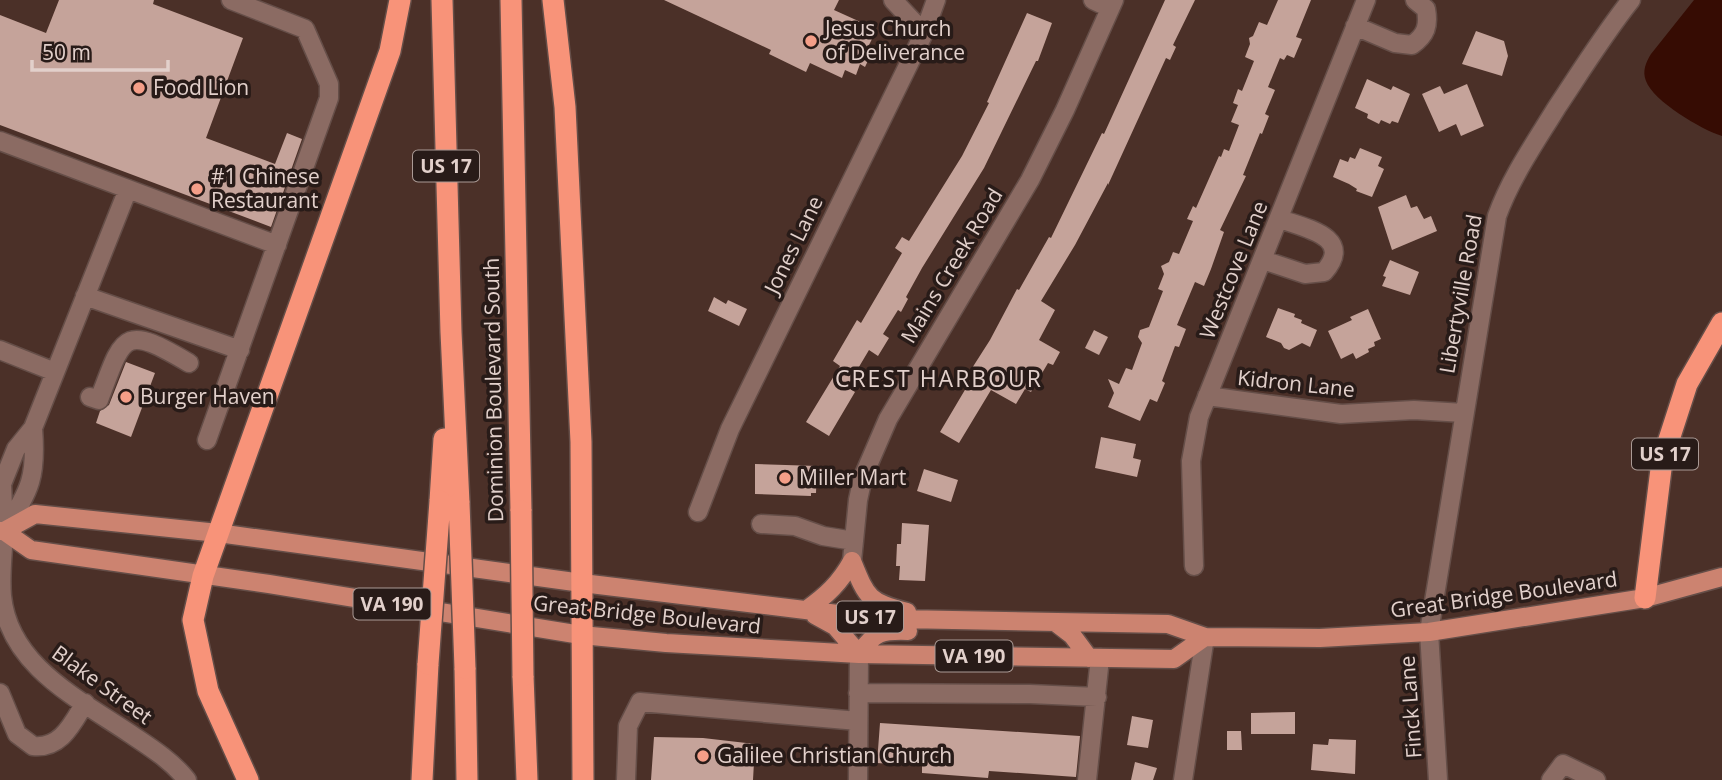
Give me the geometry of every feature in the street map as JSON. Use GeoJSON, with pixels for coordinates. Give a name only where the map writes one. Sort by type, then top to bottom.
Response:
{"type":"FeatureCollection","features":[{"type":"Feature","properties":{"kind":"highway"},"geometry":{"type":"LineString","coordinates":[[248,780],[208,691],[193,620],[203,576],[390,51],[400,0]]}},
{"type":"Feature","properties":{"kind":"highway","name":"Dominion Boulevard South"},"geometry":{"type":"LineString","coordinates":[[442,0],[451,332],[450,502],[465,668],[469,780]]}},
{"type":"Feature","properties":{"kind":"highway","name":"Dominion Boulevard South"},"geometry":{"type":"LineString","coordinates":[[511,0],[527,780]]}},
{"type":"Feature","properties":{"kind":"highway"},"geometry":{"type":"LineString","coordinates":[[552,0],[565,107],[581,442],[583,780]]}},
{"type":"Feature","properties":{"kind":"highway","name":"US 17"},"geometry":{"type":"LineString","coordinates":[[1645,598],[1662,461],[1687,384],[1722,323]]}},
{"type":"Feature","properties":{"kind":"highway"},"geometry":{"type":"LineString","coordinates":[[422,780],[428,664],[450,502]]}},
{"type":"Feature","properties":{"kind":"main road","name":"Great Bridge Boulevard"},"geometry":{"type":"LineString","coordinates":[[1205,637],[1174,659],[859,654],[693,645],[581,635],[269,584],[31,550],[2,531],[35,514],[218,533],[582,583],[806,610],[901,619],[1168,624],[1205,637],[1320,638],[1429,632],[1645,598],[1722,577]]}},
{"type":"Feature","properties":{"kind":"main road"},"geometry":{"type":"LineString","coordinates":[[852,561],[842,579],[827,595],[806,610],[835,626],[859,654],[869,639],[885,630],[966,633],[998,621]]}},
{"type":"Feature","properties":{"kind":"main road"},"geometry":{"type":"LineString","coordinates":[[852,561],[865,591],[876,602],[934,620]]}},
{"type":"Feature","properties":{"kind":"main road"},"geometry":{"type":"LineString","coordinates":[[1055,622],[1094,658]]}},
{"type":"Feature","properties":{"kind":"street"},"geometry":{"type":"LineString","coordinates":[[207,440],[329,97],[329,84],[305,29],[231,0]]}},
{"type":"Feature","properties":{"kind":"street"},"geometry":{"type":"LineString","coordinates":[[893,0],[924,33]]}},
{"type":"Feature","properties":{"kind":"street","name":"Jones Lane"},"geometry":{"type":"LineString","coordinates":[[698,512],[730,429],[924,33],[936,0]]}},
{"type":"Feature","properties":{"kind":"street"},"geometry":{"type":"LineString","coordinates":[[1093,0],[1112,4]]}},
{"type":"Feature","properties":{"kind":"street","name":"Westcove Lane"},"geometry":{"type":"LineString","coordinates":[[1194,566],[1191,461],[1195,434],[1366,0]]}},
{"type":"Feature","properties":{"kind":"street"},"geometry":{"type":"LineString","coordinates":[[1355,26],[1395,43],[1412,46],[1423,38],[1429,23],[1426,9],[1415,0]]}},
{"type":"Feature","properties":{"kind":"street","name":"Libertyville Road"},"geometry":{"type":"LineString","coordinates":[[1429,632],[1492,236],[1503,199],[1548,122],[1631,0]]}},
{"type":"Feature","properties":{"kind":"street","name":"Mains Creek Road"},"geometry":{"type":"LineString","coordinates":[[852,561],[863,477],[888,419],[1030,180],[1065,110],[1112,4]]}},
{"type":"Feature","properties":{"kind":"street"},"geometry":{"type":"LineString","coordinates":[[0,141],[277,245]]}},
{"type":"Feature","properties":{"kind":"street"},"geometry":{"type":"LineString","coordinates":[[2,531],[30,489],[36,460],[33,428],[128,189]]}},
{"type":"Feature","properties":{"kind":"street"},"geometry":{"type":"LineString","coordinates":[[1263,260],[1305,275],[1324,272],[1332,263],[1335,252],[1332,243],[1325,236],[1280,219]]}},
{"type":"Feature","properties":{"kind":"street"},"geometry":{"type":"LineString","coordinates":[[85,296],[240,350]]}},
{"type":"Feature","properties":{"kind":"street"},"geometry":{"type":"LineString","coordinates":[[90,397],[99,400],[115,357],[124,343],[132,339],[162,347],[189,363]]}},
{"type":"Feature","properties":{"kind":"street"},"geometry":{"type":"LineString","coordinates":[[0,350],[55,372]]}},
{"type":"Feature","properties":{"kind":"street","name":"Kidron Lane"},"geometry":{"type":"LineString","coordinates":[[1208,396],[1341,414],[1414,410],[1464,413]]}},
{"type":"Feature","properties":{"kind":"street","name":"Blake Street"},"geometry":{"type":"LineString","coordinates":[[33,428],[16,449],[2,484],[2,598],[10,628],[24,653],[36,666],[158,752],[187,780]]}},
{"type":"Feature","properties":{"kind":"street"},"geometry":{"type":"LineString","coordinates":[[761,524],[795,526],[823,536],[854,541]]}},
{"type":"Feature","properties":{"kind":"street","name":"Finck Lane"},"geometry":{"type":"LineString","coordinates":[[1429,632],[1438,780]]}},
{"type":"Feature","properties":{"kind":"street"},"geometry":{"type":"LineString","coordinates":[[1183,780],[1205,637]]}},
{"type":"Feature","properties":{"kind":"street"},"geometry":{"type":"LineString","coordinates":[[858,780],[859,654]]}},
{"type":"Feature","properties":{"kind":"street"},"geometry":{"type":"LineString","coordinates":[[1087,780],[1097,697],[1094,658]]}},
{"type":"Feature","properties":{"kind":"street"},"geometry":{"type":"LineString","coordinates":[[0,692],[17,734],[33,746],[50,745],[59,740],[85,703]]}},
{"type":"Feature","properties":{"kind":"street"},"geometry":{"type":"LineString","coordinates":[[858,693],[1097,697]]}},
{"type":"Feature","properties":{"kind":"street"},"geometry":{"type":"LineString","coordinates":[[626,780],[628,726],[640,702],[858,721]]}},
{"type":"Feature","properties":{"kind":"street"},"geometry":{"type":"LineString","coordinates":[[1551,780],[1563,764],[1596,780]]}},
{"type":"Feature","properties":{"kind":"shaded area"},"geometry":{"type":"Polygon","coordinates":[[[1694,0],[1722,0],[1722,136],[1703,128],[1668,106],[1650,89],[1644,74],[1651,54],[1694,0]]]}},
{"type":"Feature","properties":{"kind":"building"},"geometry":{"type":"Polygon","coordinates":[[[59,0],[154,0],[153,4],[243,38],[206,138],[275,164],[287,133],[302,139],[271,227],[0,125],[0,15],[46,33],[59,0]]]}},
{"type":"Feature","properties":{"kind":"building","name":"Jesus Church of Deliverance"},"geometry":{"type":"Polygon","coordinates":[[[664,0],[839,0],[834,10],[865,24],[862,32],[873,37],[869,45],[874,48],[865,67],[860,64],[856,75],[845,70],[842,78],[810,63],[806,72],[769,54],[771,50],[664,0]]]}},
{"type":"Feature","properties":{"kind":"building"},"geometry":{"type":"Polygon","coordinates":[[[1165,0],[1195,0],[1173,45],[1176,47],[1170,60],[1166,58],[1108,185],[1041,301],[1055,310],[1039,340],[1060,352],[1053,365],[1048,363],[1031,392],[1025,389],[1016,404],[991,390],[959,443],[940,432],[972,378],[967,376],[1017,289],[1019,290],[1049,237],[1051,238],[1102,133],[1104,134],[1165,0]]]}},
{"type":"Feature","properties":{"kind":"building"},"geometry":{"type":"Polygon","coordinates":[[[1278,0],[1311,0],[1296,37],[1302,39],[1294,58],[1287,55],[1284,60],[1280,58],[1268,87],[1275,90],[1265,114],[1269,116],[1243,175],[1246,176],[1220,230],[1224,232],[1211,269],[1204,286],[1195,282],[1177,325],[1186,329],[1179,347],[1175,346],[1162,381],[1165,383],[1157,402],[1150,399],[1140,421],[1108,407],[1114,393],[1108,379],[1119,384],[1126,368],[1132,370],[1142,343],[1138,337],[1140,330],[1149,327],[1163,291],[1158,289],[1164,274],[1161,266],[1169,262],[1173,252],[1179,254],[1193,221],[1187,219],[1193,206],[1196,208],[1219,156],[1221,157],[1224,149],[1229,151],[1239,125],[1231,122],[1238,105],[1233,103],[1238,89],[1242,91],[1254,61],[1245,57],[1250,44],[1249,38],[1253,36],[1259,22],[1267,25],[1278,0]]]}},
{"type":"Feature","properties":{"kind":"building"},"geometry":{"type":"Polygon","coordinates":[[[1027,13],[1052,23],[1038,61],[984,168],[922,268],[901,312],[898,310],[883,334],[889,338],[878,356],[869,350],[847,387],[855,392],[829,436],[806,422],[840,366],[833,361],[857,320],[861,323],[902,253],[895,248],[902,237],[909,241],[962,156],[989,103],[987,102],[1027,13]]]}},
{"type":"Feature","properties":{"kind":"building"},"geometry":{"type":"Polygon","coordinates":[[[1476,31],[1504,41],[1508,56],[1502,76],[1462,64],[1476,31]]]}},
{"type":"Feature","properties":{"kind":"building"},"geometry":{"type":"Polygon","coordinates":[[[1367,79],[1391,90],[1393,86],[1410,94],[1398,123],[1392,121],[1390,124],[1381,120],[1379,124],[1367,118],[1368,114],[1355,108],[1367,79]]]}},
{"type":"Feature","properties":{"kind":"building"},"geometry":{"type":"Polygon","coordinates":[[[1467,84],[1484,126],[1461,136],[1456,124],[1439,132],[1422,94],[1440,86],[1444,94],[1467,84]]]}},
{"type":"Feature","properties":{"kind":"building"},"geometry":{"type":"Polygon","coordinates":[[[1360,148],[1382,157],[1378,166],[1384,169],[1372,197],[1333,177],[1340,159],[1348,162],[1350,157],[1355,159],[1360,148]]]}},
{"type":"Feature","properties":{"kind":"building"},"geometry":{"type":"Polygon","coordinates":[[[1406,195],[1411,208],[1417,206],[1424,219],[1431,216],[1437,231],[1392,250],[1378,207],[1406,195]]]}},
{"type":"Feature","properties":{"kind":"building"},"geometry":{"type":"Polygon","coordinates":[[[1390,260],[1419,272],[1410,295],[1382,286],[1390,260]]]}},
{"type":"Feature","properties":{"kind":"building"},"geometry":{"type":"Polygon","coordinates":[[[714,297],[726,304],[728,300],[747,309],[739,326],[708,311],[714,297]]]}},
{"type":"Feature","properties":{"kind":"building"},"geometry":{"type":"Polygon","coordinates":[[[1278,308],[1295,314],[1294,317],[1302,320],[1301,323],[1317,330],[1310,347],[1302,343],[1289,350],[1281,343],[1266,337],[1278,308]]]}},
{"type":"Feature","properties":{"kind":"building"},"geometry":{"type":"Polygon","coordinates":[[[1368,309],[1381,339],[1374,342],[1375,346],[1368,349],[1369,352],[1356,359],[1353,353],[1341,359],[1328,331],[1368,309]]]}},
{"type":"Feature","properties":{"kind":"building"},"geometry":{"type":"Polygon","coordinates":[[[1094,330],[1108,337],[1099,355],[1085,348],[1094,330]]]}},
{"type":"Feature","properties":{"kind":"building","name":"Burger Haven"},"geometry":{"type":"Polygon","coordinates":[[[126,362],[155,373],[131,437],[96,423],[100,411],[109,405],[126,362]]]}},
{"type":"Feature","properties":{"kind":"building"},"geometry":{"type":"Polygon","coordinates":[[[1101,437],[1136,444],[1133,458],[1141,460],[1137,477],[1095,468],[1101,437]]]}},
{"type":"Feature","properties":{"kind":"building","name":"Miller Mart"},"geometry":{"type":"Polygon","coordinates":[[[755,464],[817,466],[816,493],[811,493],[811,496],[755,494],[755,464]]]}},
{"type":"Feature","properties":{"kind":"building"},"geometry":{"type":"Polygon","coordinates":[[[924,469],[958,480],[951,502],[917,491],[924,469]]]}},
{"type":"Feature","properties":{"kind":"building"},"geometry":{"type":"Polygon","coordinates":[[[902,523],[929,525],[925,581],[899,580],[900,566],[896,566],[897,544],[901,544],[902,523]]]}},
{"type":"Feature","properties":{"kind":"building"},"geometry":{"type":"Polygon","coordinates":[[[1295,712],[1295,734],[1251,734],[1251,713],[1295,712]]]}},
{"type":"Feature","properties":{"kind":"building"},"geometry":{"type":"Polygon","coordinates":[[[1132,716],[1153,720],[1148,748],[1127,745],[1132,716]]]}},
{"type":"Feature","properties":{"kind":"building"},"geometry":{"type":"Polygon","coordinates":[[[880,723],[1080,736],[1076,777],[989,771],[988,778],[922,773],[922,766],[877,763],[880,723]]]}},
{"type":"Feature","properties":{"kind":"building"},"geometry":{"type":"Polygon","coordinates":[[[1227,731],[1241,731],[1242,750],[1227,750],[1227,731]]]}},
{"type":"Feature","properties":{"kind":"building","name":"Galilee Christian Church"},"geometry":{"type":"Polygon","coordinates":[[[654,737],[703,738],[755,744],[753,780],[651,780],[654,737]]]}},
{"type":"Feature","properties":{"kind":"building"},"geometry":{"type":"Polygon","coordinates":[[[1329,739],[1356,740],[1355,774],[1311,770],[1313,744],[1328,745],[1329,739]]]}},
{"type":"Feature","properties":{"kind":"building"},"geometry":{"type":"Polygon","coordinates":[[[1135,762],[1157,768],[1153,780],[1131,780],[1135,762]]]}},
{"type":"Feature","properties":{"kind":"place","name":"Jesus Church of Deliverance"},"geometry":{"type":"Point","coordinates":[811,41]}},
{"type":"Feature","properties":{"kind":"place","name":"Food Lion"},"geometry":{"type":"Point","coordinates":[139,88]}},
{"type":"Feature","properties":{"kind":"place","name":"#1 Chinese Restaurant"},"geometry":{"type":"Point","coordinates":[197,189]}},
{"type":"Feature","properties":{"kind":"place","name":"Burger Haven"},"geometry":{"type":"Point","coordinates":[126,397]}},
{"type":"Feature","properties":{"kind":"place","name":"Miller Mart"},"geometry":{"type":"Point","coordinates":[785,478]}},
{"type":"Feature","properties":{"kind":"place","name":"Galilee Christian Church"},"geometry":{"type":"Point","coordinates":[703,756]}},
{"type":"Feature","properties":{"kind":"district","name":"CREST HARBOUR"},"geometry":{"type":"Point","coordinates":[939,379]}}]}
